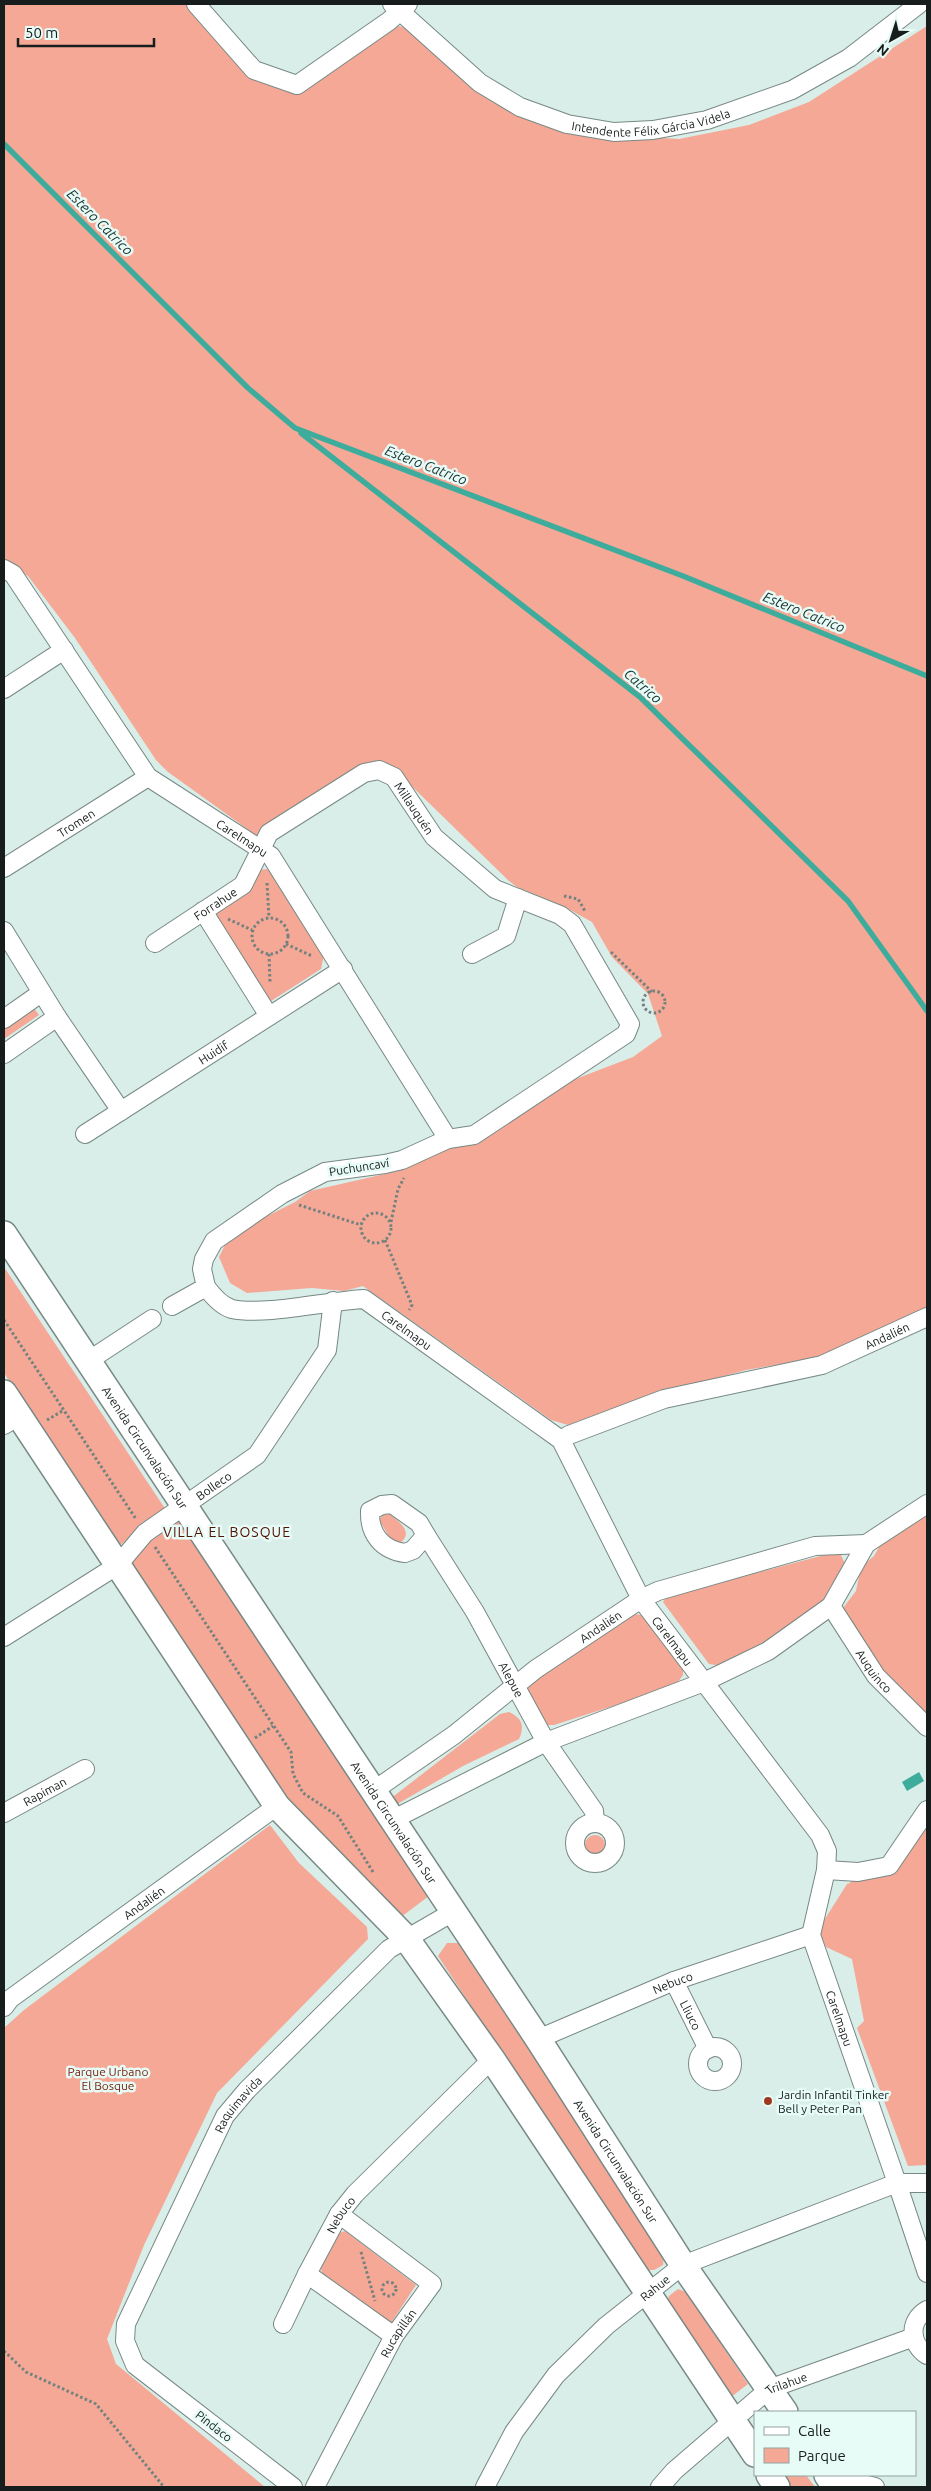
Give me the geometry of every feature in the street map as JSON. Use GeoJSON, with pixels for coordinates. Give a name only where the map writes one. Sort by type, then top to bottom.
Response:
{"type":"FeatureCollection","features":[{"type":"Feature","properties":{"kind":"main road","name":"Avenida Circunvalación Sur"},"geometry":{"type":"LineString","coordinates":[[4,1234],[538,2040],[684,2265],[784,2411]]}},
{"type":"Feature","properties":{"kind":"main road"},"geometry":{"type":"LineString","coordinates":[[4,1393],[11,1420],[118,1565],[277,1806],[406,1938],[492,2059],[754,2453]]}},
{"type":"Feature","properties":{"kind":"main road"},"geometry":{"type":"LineString","coordinates":[[770,2476],[777,2487]]}},
{"type":"Feature","properties":{"kind":"main road"},"geometry":{"type":"LineString","coordinates":[[828,2476],[835,2487]]}},
{"type":"Feature","properties":{"kind":"street"},"geometry":{"type":"LineString","coordinates":[[196,4],[254,70],[297,85],[400,6]]}},
{"type":"Feature","properties":{"kind":"street","name":"Intendente Félix Gárcia Videla"},"geometry":{"type":"LineString","coordinates":[[400,6],[480,83],[520,107],[567,124],[614,132],[654,130],[707,120],[792,90],[849,58],[919,4]]}},
{"type":"Feature","properties":{"kind":"street","name":"Carelmapu"},"geometry":{"type":"LineString","coordinates":[[4,569],[13,574],[148,777],[271,856],[448,1138]]}},
{"type":"Feature","properties":{"kind":"street"},"geometry":{"type":"LineString","coordinates":[[4,689],[64,650]]}},
{"type":"Feature","properties":{"kind":"street","name":"Millauquén"},"geometry":{"type":"LineString","coordinates":[[260,848],[269,833],[364,773],[379,770],[394,777],[434,837],[495,889],[560,915],[572,924],[630,1024]]}},
{"type":"Feature","properties":{"kind":"street","name":"Tromen"},"geometry":{"type":"LineString","coordinates":[[4,868],[148,777]]}},
{"type":"Feature","properties":{"kind":"street","name":"Forrahue"},"geometry":{"type":"LineString","coordinates":[[155,943],[243,885],[260,848]]}},
{"type":"Feature","properties":{"kind":"street"},"geometry":{"type":"LineString","coordinates":[[472,954],[506,936],[518,898]]}},
{"type":"Feature","properties":{"kind":"street"},"geometry":{"type":"LineString","coordinates":[[203,911],[269,1016]]}},
{"type":"Feature","properties":{"kind":"street"},"geometry":{"type":"LineString","coordinates":[[4,931],[57,1017],[121,1111]]}},
{"type":"Feature","properties":{"kind":"street","name":"Huidif"},"geometry":{"type":"LineString","coordinates":[[85,1134],[343,969]]}},
{"type":"Feature","properties":{"kind":"street"},"geometry":{"type":"LineString","coordinates":[[4,1019],[41,992]]}},
{"type":"Feature","properties":{"kind":"street"},"geometry":{"type":"LineString","coordinates":[[4,1054],[57,1017]]}},
{"type":"Feature","properties":{"kind":"street","name":"Puchuncaví"},"geometry":{"type":"LineString","coordinates":[[206,1286],[202,1269],[204,1259],[214,1241],[282,1194],[326,1172],[402,1160],[448,1138],[474,1135],[626,1034],[630,1024]]}},
{"type":"Feature","properties":{"kind":"street"},"geometry":{"type":"LineString","coordinates":[[172,1306],[206,1286]]}},
{"type":"Feature","properties":{"kind":"street","name":"Carelmapu"},"geometry":{"type":"LineString","coordinates":[[206,1286],[213,1297],[231,1309],[261,1311],[333,1301],[364,1299],[402,1324],[561,1440],[641,1599],[820,1835],[827,1851],[826,1870],[811,1934],[897,2183]]}},
{"type":"Feature","properties":{"kind":"street","name":"Bolleco"},"geometry":{"type":"LineString","coordinates":[[4,1637],[118,1565],[145,1533],[257,1456],[327,1350],[333,1301]]}},
{"type":"Feature","properties":{"kind":"street","name":"Andalién"},"geometry":{"type":"LineString","coordinates":[[561,1440],[568,1435],[664,1399],[822,1365],[927,1317]]}},
{"type":"Feature","properties":{"kind":"street"},"geometry":{"type":"LineString","coordinates":[[88,1361],[152,1319]]}},
{"type":"Feature","properties":{"kind":"street"},"geometry":{"type":"LineString","coordinates":[[392,1820],[546,1742],[704,1682],[768,1651],[831,1606],[866,1544],[927,1504]]}},
{"type":"Feature","properties":{"kind":"street","name":"Alepue"},"geometry":{"type":"LineString","coordinates":[[426,1536],[475,1612],[514,1687],[546,1742],[594,1811],[595,1822]]}},
{"type":"Feature","properties":{"kind":"street","name":"Andalién"},"geometry":{"type":"LineString","coordinates":[[373,1791],[454,1735],[536,1669],[641,1599],[658,1591],[815,1546],[866,1544]]}},
{"type":"Feature","properties":{"kind":"street","name":"Auquinco"},"geometry":{"type":"LineString","coordinates":[[831,1606],[876,1676],[927,1727]]}},
{"type":"Feature","properties":{"kind":"street","name":"Rapiman"},"geometry":{"type":"LineString","coordinates":[[4,1813],[85,1770]]}},
{"type":"Feature","properties":{"kind":"street","name":"Andalién"},"geometry":{"type":"LineString","coordinates":[[6,2001],[277,1806]]}},
{"type":"Feature","properties":{"kind":"street"},"geometry":{"type":"LineString","coordinates":[[826,1870],[858,1872],[889,1866],[927,1810]]}},
{"type":"Feature","properties":{"kind":"street","name":"Raquimavida"},"geometry":{"type":"LineString","coordinates":[[135,2365],[125,2341],[128,2316],[225,2116],[247,2090],[389,1949],[453,1912]]}},
{"type":"Feature","properties":{"kind":"street","name":"Nebuco"},"geometry":{"type":"LineString","coordinates":[[538,2040],[674,1981],[811,1934]]}},
{"type":"Feature","properties":{"kind":"street","name":"Lliuco"},"geometry":{"type":"LineString","coordinates":[[674,1981],[708,2049]]}},
{"type":"Feature","properties":{"kind":"street","name":"Nebuco"},"geometry":{"type":"LineString","coordinates":[[282,2324],[339,2214],[355,2194],[492,2059]]}},
{"type":"Feature","properties":{"kind":"street"},"geometry":{"type":"LineString","coordinates":[[927,2183],[897,2183],[927,2273]]}},
{"type":"Feature","properties":{"kind":"street","name":"Rahue"},"geometry":{"type":"LineString","coordinates":[[485,2487],[514,2432],[556,2375],[600,2332],[684,2265],[897,2183]]}},
{"type":"Feature","properties":{"kind":"street","name":"Rucapillán"},"geometry":{"type":"LineString","coordinates":[[315,2487],[389,2332],[432,2284],[339,2214]]}},
{"type":"Feature","properties":{"kind":"street"},"geometry":{"type":"LineString","coordinates":[[307,2274],[389,2332]]}},
{"type":"Feature","properties":{"kind":"street"},"geometry":{"type":"LineString","coordinates":[[927,2310],[916,2320],[914,2336],[920,2350],[927,2355]]}},
{"type":"Feature","properties":{"kind":"street","name":"Trilahue"},"geometry":{"type":"LineString","coordinates":[[660,2487],[674,2471],[769,2389],[914,2336]]}},
{"type":"Feature","properties":{"kind":"street","name":"Pindaco"},"geometry":{"type":"LineString","coordinates":[[135,2365],[293,2487]]}},
{"type":"Feature","properties":{"kind":"street"},"geometry":{"type":"LineString","coordinates":[[831,2476],[875,2487]]}},
{"type":"Feature","properties":{"kind":"path"},"geometry":{"type":"LineString","coordinates":[[269,918],[277,920],[285,927],[286,944],[272,954],[260,951],[253,942],[252,930],[260,920],[269,918]]}},
{"type":"Feature","properties":{"kind":"path"},"geometry":{"type":"LineString","coordinates":[[659,992],[664,998],[664,1008],[658,1013],[648,1012],[643,1006],[644,998],[648,993],[659,992]]}},
{"type":"Feature","properties":{"kind":"path"},"geometry":{"type":"LineString","coordinates":[[391,1222],[385,1215],[375,1212],[366,1216],[361,1225],[363,1235],[371,1242],[381,1243],[391,1232],[391,1222],[398,1189],[407,1174],[402,1160]]}},
{"type":"Feature","properties":{"kind":"path"},"geometry":{"type":"LineString","coordinates":[[282,1194],[292,1203],[361,1225]]}},
{"type":"Feature","properties":{"kind":"path"},"geometry":{"type":"LineString","coordinates":[[385,1240],[412,1306],[402,1324]]}},
{"type":"Feature","properties":{"kind":"path"},"geometry":{"type":"LineString","coordinates":[[4,1320],[291,1752],[293,1774],[303,1793],[338,1816],[378,1880]]}},
{"type":"Feature","properties":{"kind":"path"},"geometry":{"type":"LineString","coordinates":[[249,1743],[274,1726]]}},
{"type":"Feature","properties":{"kind":"path"},"geometry":{"type":"LineString","coordinates":[[353,2225],[373,2294],[389,2332]]}},
{"type":"Feature","properties":{"kind":"path"},"geometry":{"type":"LineString","coordinates":[[373,2294],[382,2291],[386,2283],[392,2283],[395,2287],[395,2291],[391,2296],[386,2296],[382,2291]]}},
{"type":"Feature","properties":{"kind":"path"},"geometry":{"type":"LineString","coordinates":[[4,2351],[26,2372],[96,2404],[164,2487]]}},
{"type":"Feature","properties":{"kind":"green space"},"geometry":{"type":"Polygon","coordinates":[[[4,4],[188,4],[280,83],[348,59],[399,26],[416,31],[461,75],[598,134],[679,139],[749,125],[809,102],[927,26],[927,1310],[823,1357],[746,1370],[640,1399],[568,1425],[551,1420],[363,1286],[344,1291],[312,1288],[247,1293],[230,1283],[219,1257],[230,1235],[295,1202],[310,1191],[398,1171],[403,1158],[456,1138],[552,1088],[633,1057],[662,1036],[648,994],[612,957],[592,922],[563,906],[517,887],[509,881],[389,764],[354,780],[286,820],[271,846],[168,772],[156,760],[75,638],[28,576],[4,561],[4,4]]]}},
{"type":"Feature","properties":{"kind":"green space"},"geometry":{"type":"Polygon","coordinates":[[[267,869],[276,878],[324,954],[321,969],[271,1001],[216,918],[217,910],[258,870],[267,869]]]}},
{"type":"Feature","properties":{"kind":"green space"},"geometry":{"type":"Polygon","coordinates":[[[33,1007],[39,1015],[4,1039],[4,1026],[33,1007]]]}},
{"type":"Feature","properties":{"kind":"green space"},"geometry":{"type":"Polygon","coordinates":[[[4,1267],[166,1510],[119,1546],[4,1373],[4,1267]]]}},
{"type":"Feature","properties":{"kind":"green space"},"geometry":{"type":"Polygon","coordinates":[[[927,1497],[927,1717],[875,1662],[843,1608],[856,1591],[861,1567],[874,1556],[896,1517],[927,1497]]]}},
{"type":"Feature","properties":{"kind":"green space"},"geometry":{"type":"Polygon","coordinates":[[[389,1514],[401,1524],[406,1532],[404,1539],[400,1543],[390,1538],[379,1520],[383,1515],[389,1514]]]}},
{"type":"Feature","properties":{"kind":"green space"},"geometry":{"type":"Polygon","coordinates":[[[178,1519],[429,1896],[397,1920],[288,1802],[127,1560],[148,1537],[178,1519]]]}},
{"type":"Feature","properties":{"kind":"green space"},"geometry":{"type":"Polygon","coordinates":[[[828,1554],[841,1555],[846,1566],[839,1585],[819,1604],[770,1639],[723,1666],[709,1664],[663,1602],[666,1597],[828,1554]]]}},
{"type":"Feature","properties":{"kind":"green space"},"geometry":{"type":"Polygon","coordinates":[[[630,1614],[644,1615],[683,1663],[683,1675],[675,1686],[554,1725],[547,1725],[526,1692],[536,1675],[630,1614]]]}},
{"type":"Feature","properties":{"kind":"green space"},"geometry":{"type":"Polygon","coordinates":[[[509,1712],[517,1717],[521,1723],[522,1730],[519,1739],[463,1766],[394,1806],[390,1799],[500,1714],[509,1712]]]}},
{"type":"Feature","properties":{"kind":"green space"},"geometry":{"type":"Polygon","coordinates":[[[927,1815],[927,2165],[908,2166],[857,2028],[864,2021],[852,1959],[826,1947],[818,1930],[847,1884],[853,1878],[867,1876],[927,1815]]]}},
{"type":"Feature","properties":{"kind":"green space","name":"Parque Urbano El Bosque"},"geometry":{"type":"Polygon","coordinates":[[[270,1825],[299,1863],[367,1927],[368,1939],[217,2093],[144,2245],[107,2339],[116,2364],[265,2487],[4,2487],[4,2028],[24,2010],[270,1825]]]}},
{"type":"Feature","properties":{"kind":"green space"},"geometry":{"type":"Polygon","coordinates":[[[591,1835],[599,1835],[605,1841],[605,1849],[599,1855],[591,1855],[585,1849],[585,1841],[591,1835]]]}},
{"type":"Feature","properties":{"kind":"green space"},"geometry":{"type":"Polygon","coordinates":[[[447,1943],[461,1943],[664,2256],[663,2265],[654,2270],[645,2270],[438,1956],[447,1943]]]}},
{"type":"Feature","properties":{"kind":"green space"},"geometry":{"type":"Polygon","coordinates":[[[345,2231],[416,2285],[391,2323],[322,2274],[320,2262],[336,2234],[345,2231]]]}},
{"type":"Feature","properties":{"kind":"green space"},"geometry":{"type":"Polygon","coordinates":[[[678,2289],[686,2292],[748,2384],[731,2397],[667,2303],[669,2296],[678,2289]]]}},
{"type":"Feature","properties":{"kind":"green space"},"geometry":{"type":"Polygon","coordinates":[[[774,2476],[807,2476],[815,2487],[782,2487],[774,2476]]]}},
{"type":"Feature","properties":{"kind":"shaded area"},"geometry":{"type":"Polygon","coordinates":[[[919,1772],[924,1781],[907,1791],[902,1782],[919,1772]]]}},
{"type":"Feature","properties":{"kind":"waterway","name":"Estero Catrico"},"geometry":{"type":"LineString","coordinates":[[4,144],[248,388],[295,428],[683,576],[927,676]]}},
{"type":"Feature","properties":{"kind":"waterway","name":"Catrico"},"geometry":{"type":"LineString","coordinates":[[301,433],[640,697],[848,901],[927,1011]]}},
{"type":"Feature","properties":{"kind":"place","name":"Jardin Infantil Tinker Bell y Peter Pan"},"geometry":{"type":"Point","coordinates":[768,2101]}},
{"type":"Feature","properties":{"kind":"district","name":"VILLA EL BOSQUE"},"geometry":{"type":"Point","coordinates":[227,1532]}}]}
